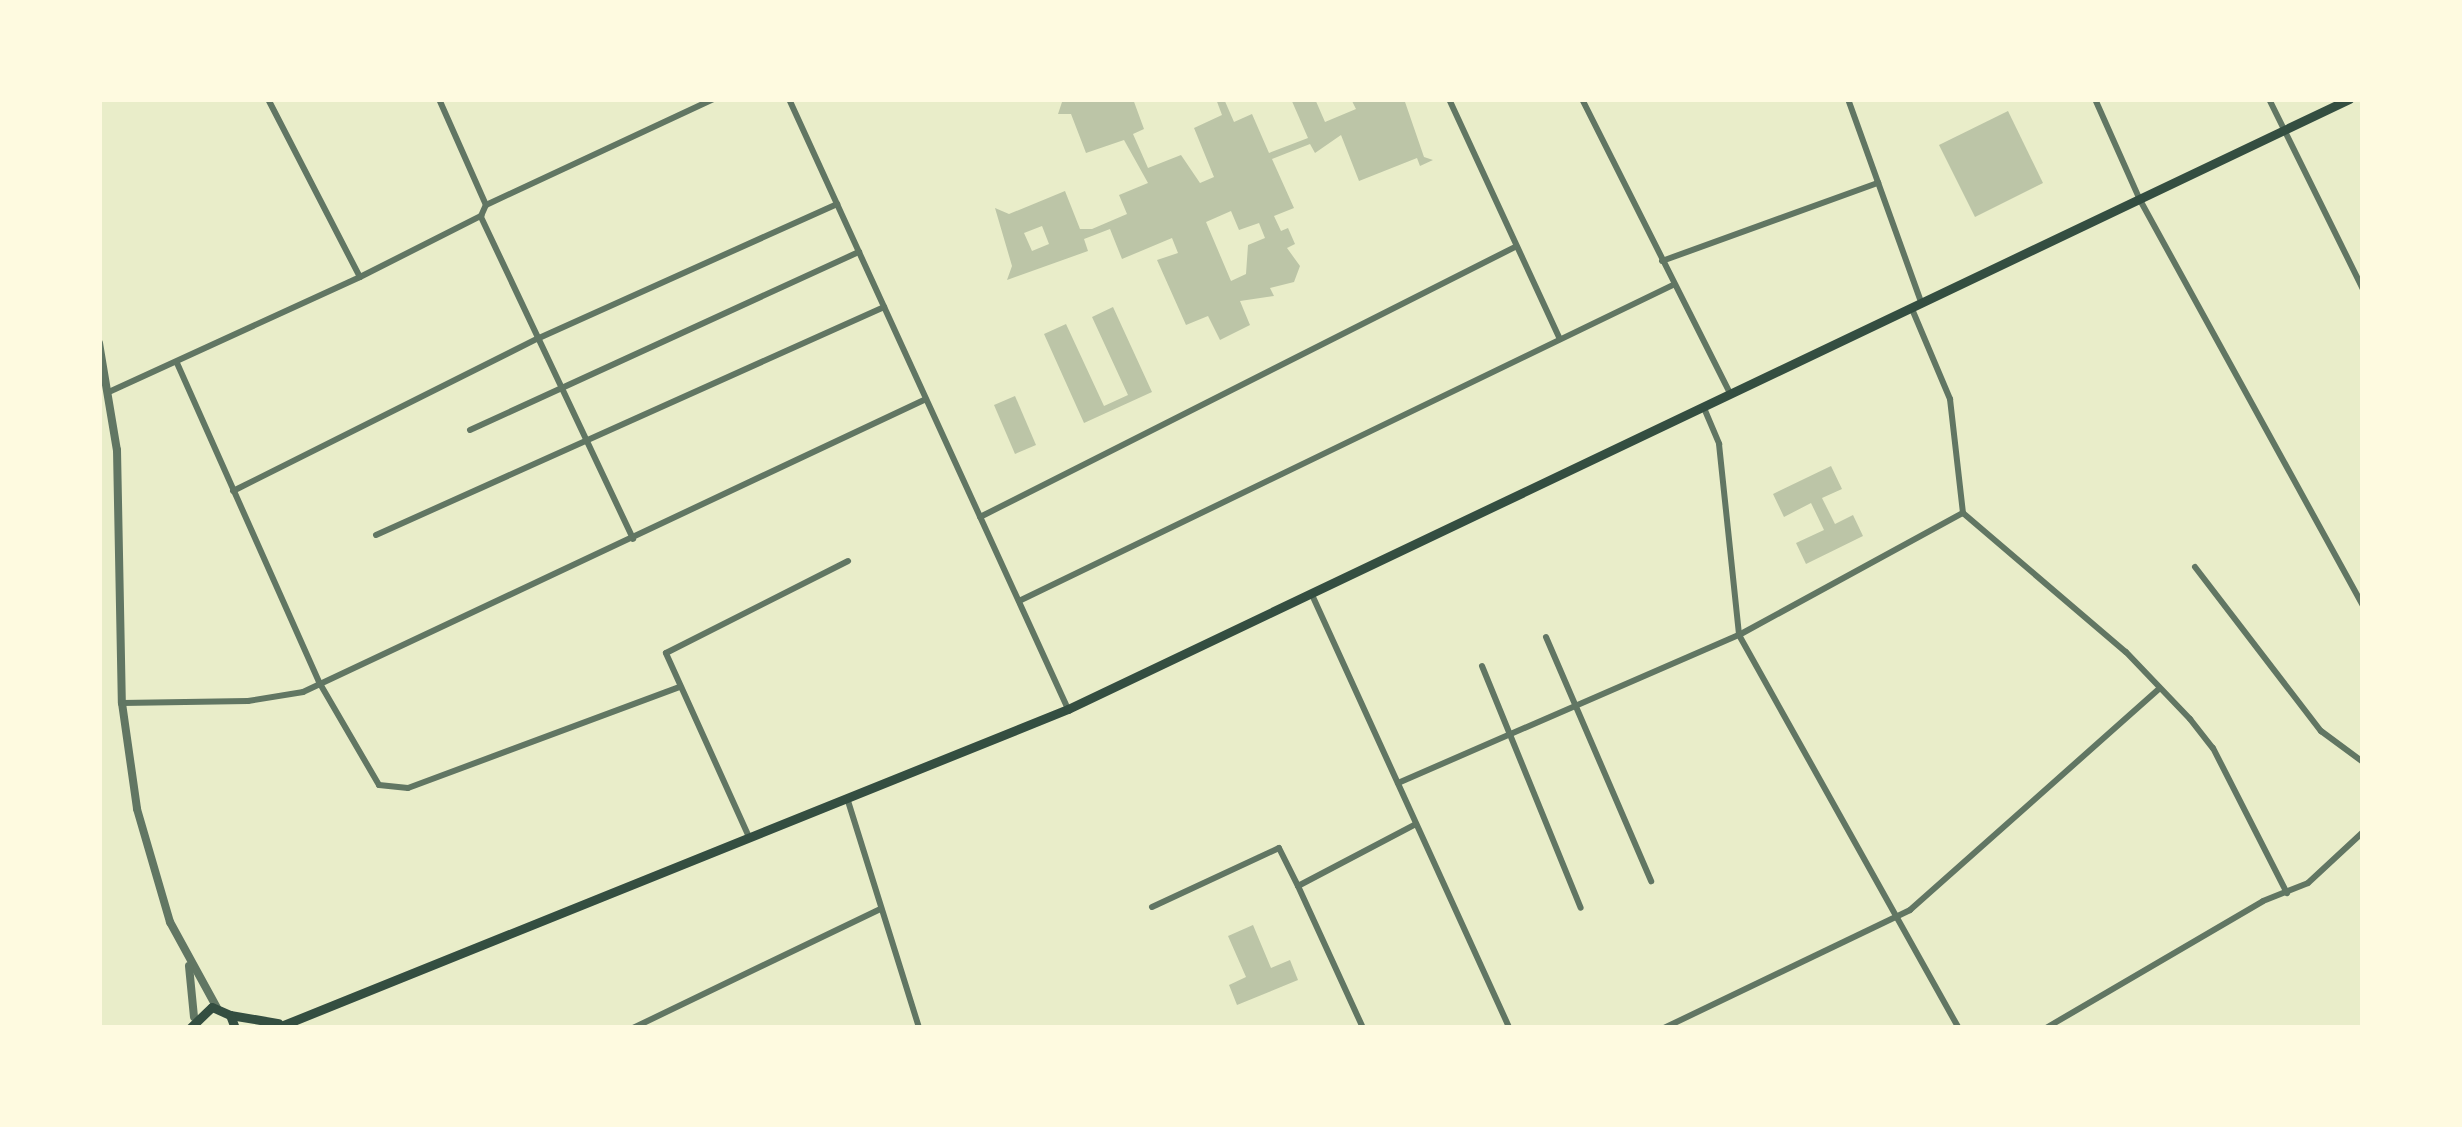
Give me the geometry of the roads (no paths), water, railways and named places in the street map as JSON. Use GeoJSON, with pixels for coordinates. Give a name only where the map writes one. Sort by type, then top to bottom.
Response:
{"type":"FeatureCollection","features":[{"type":"Feature","properties":{"kind":"main road"},"geometry":{"type":"LineString","coordinates":[[276,1028],[1068,710],[2349,99]]}},
{"type":"Feature","properties":{"kind":"main road"},"geometry":{"type":"LineString","coordinates":[[191,1024],[218,1008],[230,1015],[289,1023]]}},
{"type":"Feature","properties":{"kind":"main road"},"geometry":{"type":"LineString","coordinates":[[230,1015],[235,1028]]}},
{"type":"Feature","properties":{"kind":"street"},"geometry":{"type":"LineString","coordinates":[[268,99],[360,277]]}},
{"type":"Feature","properties":{"kind":"street"},"geometry":{"type":"LineString","coordinates":[[439,99],[486,205]]}},
{"type":"Feature","properties":{"kind":"street"},"geometry":{"type":"LineString","coordinates":[[111,391],[360,277],[481,216],[486,205],[713,99]]}},
{"type":"Feature","properties":{"kind":"street"},"geometry":{"type":"LineString","coordinates":[[789,99],[1068,710]]}},
{"type":"Feature","properties":{"kind":"street"},"geometry":{"type":"LineString","coordinates":[[1449,99],[1560,339]]}},
{"type":"Feature","properties":{"kind":"street"},"geometry":{"type":"LineString","coordinates":[[1582,99],[1660,262],[1731,395]]}},
{"type":"Feature","properties":{"kind":"street"},"geometry":{"type":"LineString","coordinates":[[1848,99],[1951,398],[1963,513],[2126,652],[2213,748],[2287,892]]}},
{"type":"Feature","properties":{"kind":"street"},"geometry":{"type":"LineString","coordinates":[[2095,99],[2140,200],[2363,606]]}},
{"type":"Feature","properties":{"kind":"street"},"geometry":{"type":"LineString","coordinates":[[2269,99],[2363,289]]}},
{"type":"Feature","properties":{"kind":"street"},"geometry":{"type":"LineString","coordinates":[[1660,262],[1878,183]]}},
{"type":"Feature","properties":{"kind":"street"},"geometry":{"type":"LineString","coordinates":[[233,491],[539,338],[837,204]]}},
{"type":"Feature","properties":{"kind":"street"},"geometry":{"type":"LineString","coordinates":[[481,216],[633,539]]}},
{"type":"Feature","properties":{"kind":"street"},"geometry":{"type":"LineString","coordinates":[[980,517],[1515,247]]}},
{"type":"Feature","properties":{"kind":"street"},"geometry":{"type":"LineString","coordinates":[[470,430],[859,252]]}},
{"type":"Feature","properties":{"kind":"street"},"geometry":{"type":"LineString","coordinates":[[1019,601],[1673,285]]}},
{"type":"Feature","properties":{"kind":"street"},"geometry":{"type":"LineString","coordinates":[[376,536],[884,307]]}},
{"type":"Feature","properties":{"kind":"street"},"geometry":{"type":"LineString","coordinates":[[99,343],[111,391],[122,703],[136,809],[189,965],[218,1008]]}},
{"type":"Feature","properties":{"kind":"street"},"geometry":{"type":"LineString","coordinates":[[177,363],[319,682],[367,772],[394,790],[680,687]]}},
{"type":"Feature","properties":{"kind":"street"},"geometry":{"type":"LineString","coordinates":[[122,703],[272,699],[319,682],[926,399]]}},
{"type":"Feature","properties":{"kind":"street"},"geometry":{"type":"LineString","coordinates":[[1704,408],[1719,444],[1739,634],[1889,914],[1959,1028]]}},
{"type":"Feature","properties":{"kind":"street"},"geometry":{"type":"LineString","coordinates":[[1398,783],[1739,634],[1963,513]]}},
{"type":"Feature","properties":{"kind":"street"},"geometry":{"type":"LineString","coordinates":[[750,840],[666,653],[848,561]]}},
{"type":"Feature","properties":{"kind":"street"},"geometry":{"type":"LineString","coordinates":[[2195,567],[2320,731],[2363,762]]}},
{"type":"Feature","properties":{"kind":"street"},"geometry":{"type":"LineString","coordinates":[[1312,597],[1509,1028]]}},
{"type":"Feature","properties":{"kind":"street"},"geometry":{"type":"LineString","coordinates":[[1546,637],[1651,881]]}},
{"type":"Feature","properties":{"kind":"street"},"geometry":{"type":"LineString","coordinates":[[1482,666],[1581,908]]}},
{"type":"Feature","properties":{"kind":"street"},"geometry":{"type":"LineString","coordinates":[[1664,1028],[1889,914],[1910,910],[2158,689]]}},
{"type":"Feature","properties":{"kind":"street"},"geometry":{"type":"LineString","coordinates":[[848,801],[919,1028]]}},
{"type":"Feature","properties":{"kind":"street"},"geometry":{"type":"LineString","coordinates":[[1298,886],[1417,824]]}},
{"type":"Feature","properties":{"kind":"street"},"geometry":{"type":"LineString","coordinates":[[2046,1028],[2287,892],[2363,832]]}},
{"type":"Feature","properties":{"kind":"street"},"geometry":{"type":"LineString","coordinates":[[1152,907],[1279,848],[1363,1028]]}},
{"type":"Feature","properties":{"kind":"street"},"geometry":{"type":"LineString","coordinates":[[633,1028],[880,909]]}},
{"type":"Feature","properties":{"kind":"street"},"geometry":{"type":"LineString","coordinates":[[189,965],[191,1024]]}},
{"type":"Feature","properties":{"kind":"street"},"geometry":{"type":"LineString","coordinates":[[304,1017],[310,1028]]}}]}
